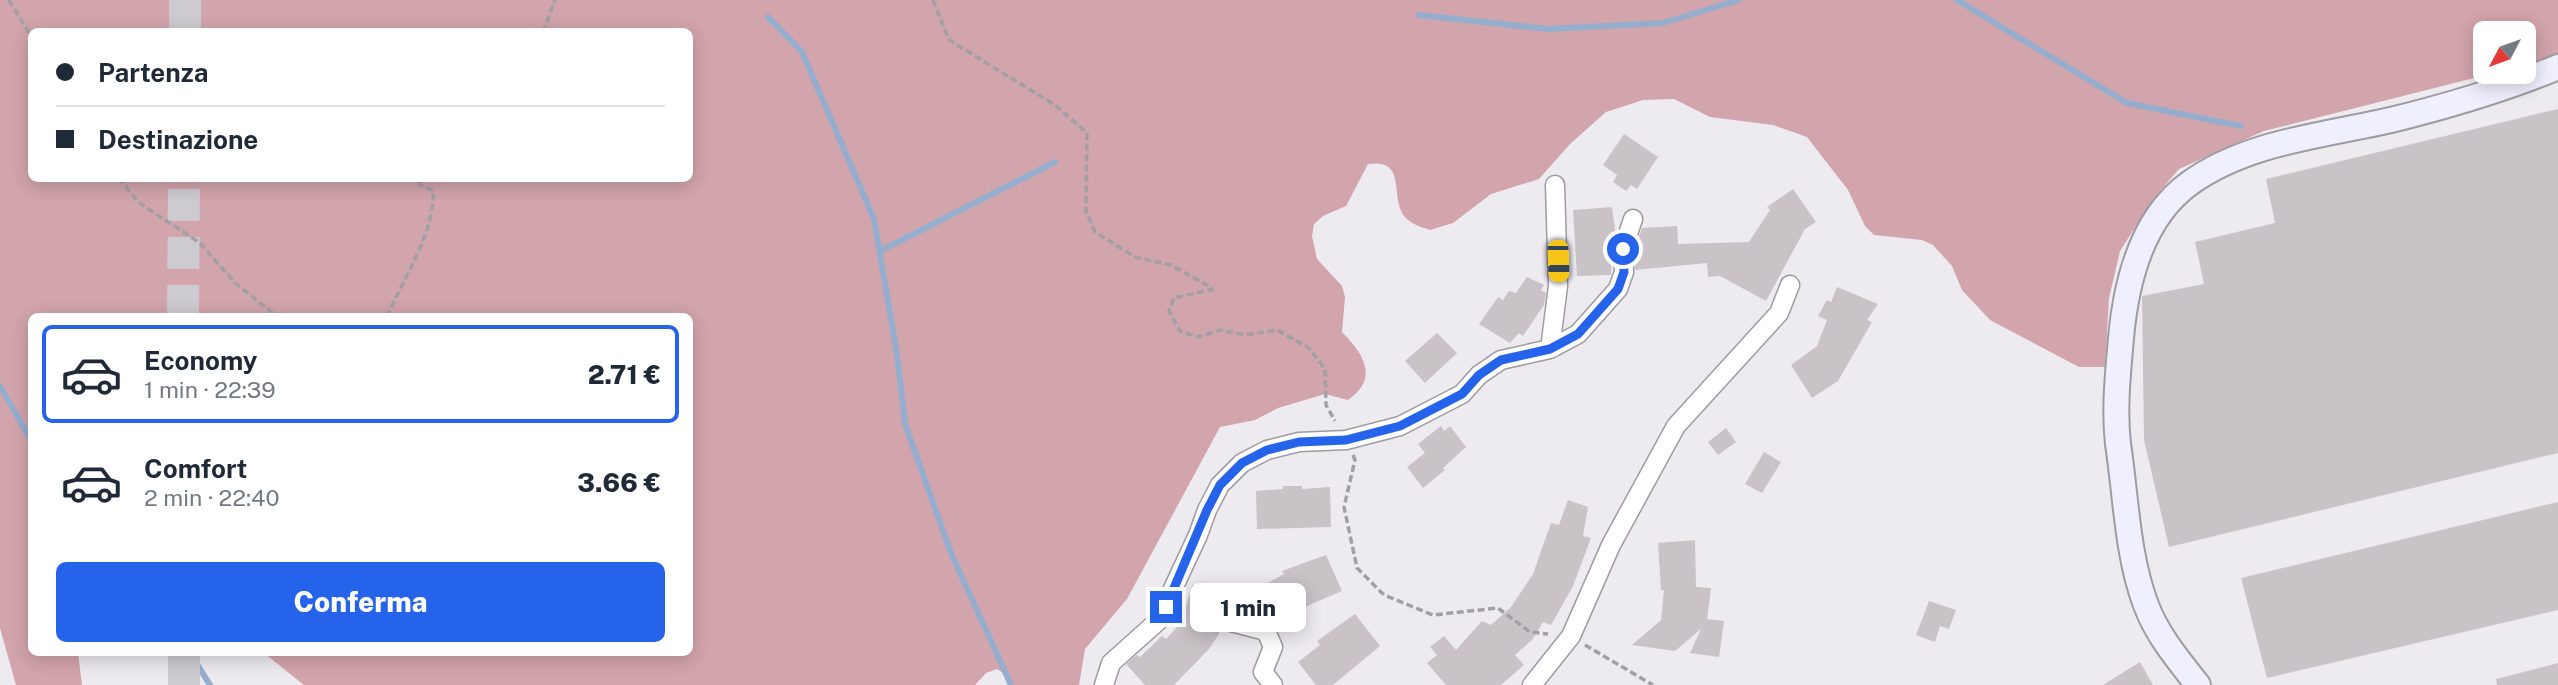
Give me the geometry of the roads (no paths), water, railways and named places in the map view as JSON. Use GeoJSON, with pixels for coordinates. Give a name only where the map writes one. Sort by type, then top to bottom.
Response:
{"type":"FeatureCollection","features":[{"type":"Feature","properties":{"kind":"main road"},"geometry":{"type":"LineString","coordinates":[[2198,685],[2172,653],[2146,606],[2134,562],[2114,413],[2124,305],[2141,246],[2154,221],[2188,184],[2235,160],[2301,139],[2407,116],[2519,83],[2558,67]]}},
{"type":"Feature","properties":{"kind":"street"},"geometry":{"type":"LineString","coordinates":[[1550,349],[1558,286],[1555,185]]}},
{"type":"Feature","properties":{"kind":"street"},"geometry":{"type":"LineString","coordinates":[[1104,685],[1111,663],[1158,621],[1220,485],[1242,463],[1267,450],[1299,442],[1346,440],[1374,435],[1426,415],[1462,394],[1479,375],[1501,360],[1550,349],[1578,334],[1618,289],[1624,272],[1623,249],[1633,219]]}},
{"type":"Feature","properties":{"kind":"street"},"geometry":{"type":"LineString","coordinates":[[1532,685],[1572,636],[1611,545],[1676,426],[1779,313],[1790,285]]}},
{"type":"Feature","properties":{"kind":"street"},"geometry":{"type":"LineString","coordinates":[[1231,622],[1266,631],[1273,647],[1263,671],[1273,685]]}},
{"type":"Feature","properties":{"kind":"waterway"},"geometry":{"type":"LineString","coordinates":[[1419,15],[1548,29],[1663,23],[1739,0]]}},
{"type":"Feature","properties":{"kind":"waterway"},"geometry":{"type":"LineString","coordinates":[[1957,0],[2127,103],[2241,126]]}},
{"type":"Feature","properties":{"kind":"waterway"},"geometry":{"type":"LineString","coordinates":[[768,17],[802,52],[874,219],[897,354],[905,424],[951,553],[1011,685]]}},
{"type":"Feature","properties":{"kind":"waterway"},"geometry":{"type":"LineString","coordinates":[[880,251],[1055,162]]}},
{"type":"Feature","properties":{"kind":"waterway"},"geometry":{"type":"LineString","coordinates":[[0,386],[28,435]]}},
{"type":"Feature","properties":{"kind":"waterway"},"geometry":{"type":"LineString","coordinates":[[192,656],[210,685]]}},
{"type":"Feature","properties":{"kind":"tunnel"},"geometry":{"type":"LineString","coordinates":[[185,0],[185,28]]}},
{"type":"Feature","properties":{"kind":"tunnel"},"geometry":{"type":"LineString","coordinates":[[183,313],[184,182]]}},
{"type":"Feature","properties":{"kind":"tunnel"},"geometry":{"type":"LineString","coordinates":[[184,656],[184,685]]}}]}
